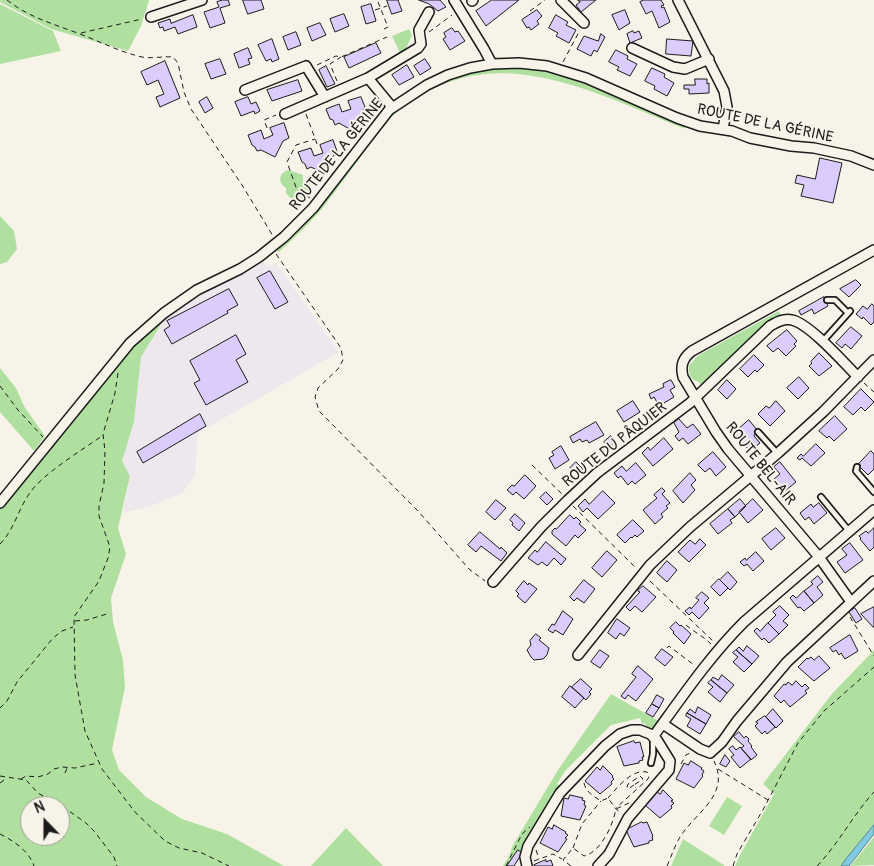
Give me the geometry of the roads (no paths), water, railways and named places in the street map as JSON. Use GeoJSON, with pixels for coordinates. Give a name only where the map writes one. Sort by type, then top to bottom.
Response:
{"type":"FeatureCollection","features":[{"type":"Feature","properties":{"kind":"street"},"geometry":{"type":"LineString","coordinates":[[151,17],[202,0]]}},
{"type":"Feature","properties":{"kind":"street"},"geometry":{"type":"LineString","coordinates":[[454,0],[492,64]]}},
{"type":"Feature","properties":{"kind":"street"},"geometry":{"type":"LineString","coordinates":[[561,0],[584,23]]}},
{"type":"Feature","properties":{"kind":"street"},"geometry":{"type":"LineString","coordinates":[[678,0],[724,91],[727,107],[723,129]]}},
{"type":"Feature","properties":{"kind":"street"},"geometry":{"type":"LineString","coordinates":[[285,114],[368,78],[418,48],[421,44],[419,30],[429,12]]}},
{"type":"Feature","properties":{"kind":"street"},"geometry":{"type":"LineString","coordinates":[[632,48],[685,69],[709,60]]}},
{"type":"Feature","properties":{"kind":"street","name":"ROUTE DE LA GÉRINE"},"geometry":{"type":"LineString","coordinates":[[0,503],[130,343],[164,313],[197,290],[240,269],[300,223],[392,107],[438,79],[465,69],[492,64],[533,64],[559,69],[586,78],[677,118],[700,126],[723,129],[750,138],[851,156],[874,165]]}},
{"type":"Feature","properties":{"kind":"street"},"geometry":{"type":"LineString","coordinates":[[245,90],[306,66],[325,97]]}},
{"type":"Feature","properties":{"kind":"street"},"geometry":{"type":"LineString","coordinates":[[368,78],[392,107]]}},
{"type":"Feature","properties":{"kind":"street","name":"ROUTE BEL-AIR"},"geometry":{"type":"LineString","coordinates":[[848,605],[819,557],[716,432],[683,376],[681,369],[686,356],[692,351],[874,250]]}},
{"type":"Feature","properties":{"kind":"street","name":"ROUTE DU PÂQUIER"},"geometry":{"type":"LineString","coordinates":[[493,582],[541,527],[597,473],[696,398],[770,326],[778,321],[795,320],[822,342],[858,377]]}},
{"type":"Feature","properties":{"kind":"street"},"geometry":{"type":"LineString","coordinates":[[578,655],[642,574],[690,527],[778,453],[874,360]]}},
{"type":"Feature","properties":{"kind":"street"},"geometry":{"type":"LineString","coordinates":[[653,737],[717,647],[874,510]]}},
{"type":"Feature","properties":{"kind":"street"},"geometry":{"type":"LineString","coordinates":[[663,724],[700,749],[710,753],[722,742],[737,721],[787,662],[874,581]]}},
{"type":"Feature","properties":{"kind":"street"},"geometry":{"type":"LineString","coordinates":[[527,865],[525,857],[528,846],[560,792],[580,770],[620,734],[632,730],[640,730],[653,737],[660,744],[670,761],[669,770],[628,818],[609,854],[598,866]]}},
{"type":"Feature","properties":{"kind":"lane"},"geometry":{"type":"LineString","coordinates":[[822,342],[849,312],[835,300],[827,300]]}},
{"type":"Feature","properties":{"kind":"lane"},"geometry":{"type":"LineString","coordinates":[[758,432],[778,453]]}},
{"type":"Feature","properties":{"kind":"lane"},"geometry":{"type":"LineString","coordinates":[[857,467],[856,471],[874,492]]}},
{"type":"Feature","properties":{"kind":"lane"},"geometry":{"type":"LineString","coordinates":[[821,497],[849,531]]}},
{"type":"Feature","properties":{"kind":"lane"},"geometry":{"type":"LineString","coordinates":[[650,763],[653,754],[653,737]]}},
{"type":"Feature","properties":{"kind":"water"},"geometry":{"type":"Polygon","coordinates":[[[874,825],[874,834],[849,866],[841,866],[845,860],[874,825]]]}}]}
